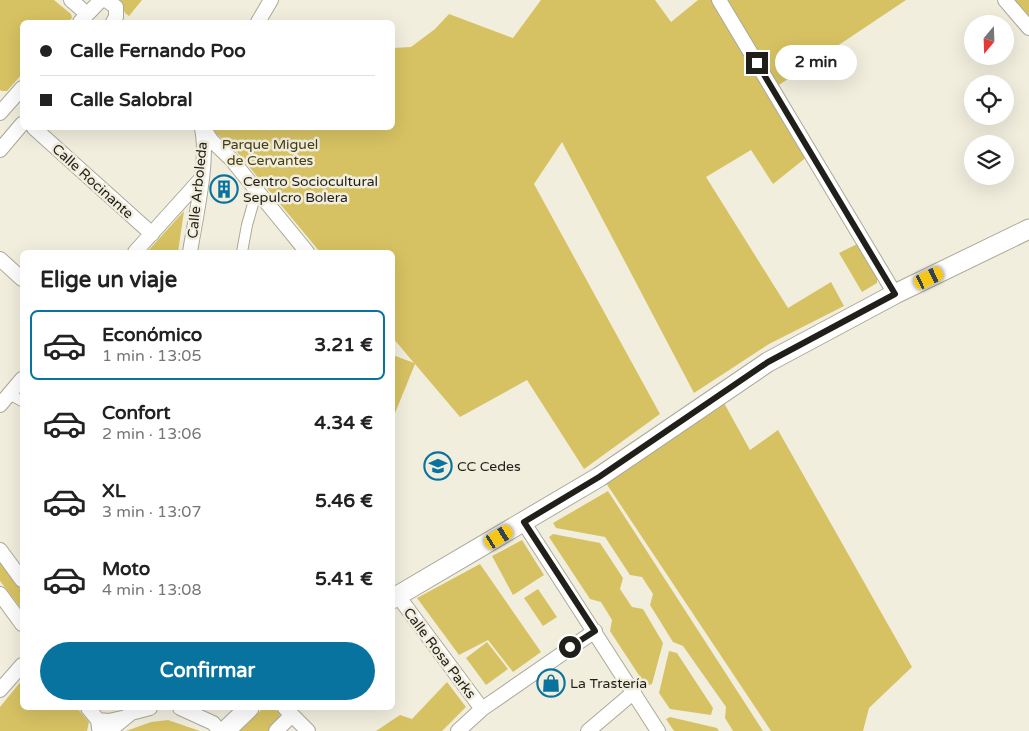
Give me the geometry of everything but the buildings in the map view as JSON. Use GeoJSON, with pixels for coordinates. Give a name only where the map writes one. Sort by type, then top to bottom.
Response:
{"type":"FeatureCollection","features":[{"type":"Feature","properties":{"kind":"main road"},"geometry":{"type":"LineString","coordinates":[[395,597],[599,477],[768,362],[895,294],[1029,229]]}},
{"type":"Feature","properties":{"kind":"main road"},"geometry":{"type":"LineString","coordinates":[[225,731],[242,710]]}},
{"type":"Feature","properties":{"kind":"street"},"geometry":{"type":"LineString","coordinates":[[71,0],[83,18],[104,0],[116,7],[114,20]]}},
{"type":"Feature","properties":{"kind":"street"},"geometry":{"type":"LineString","coordinates":[[259,20],[271,0]]}},
{"type":"Feature","properties":{"kind":"street"},"geometry":{"type":"LineString","coordinates":[[719,0],[895,294]]}},
{"type":"Feature","properties":{"kind":"street"},"geometry":{"type":"LineString","coordinates":[[1005,0],[1029,28]]}},
{"type":"Feature","properties":{"kind":"street"},"geometry":{"type":"LineString","coordinates":[[2,106],[20,90]]}},
{"type":"Feature","properties":{"kind":"street"},"geometry":{"type":"LineString","coordinates":[[0,150],[20,126]]}},
{"type":"Feature","properties":{"kind":"street","name":"Calle Rocinante"},"geometry":{"type":"LineString","coordinates":[[36,130],[152,234]]}},
{"type":"Feature","properties":{"kind":"street","name":"Calle Arboleda"},"geometry":{"type":"LineString","coordinates":[[190,250],[200,180],[204,139],[202,130]]}},
{"type":"Feature","properties":{"kind":"street"},"geometry":{"type":"LineString","coordinates":[[203,130],[210,140],[231,159],[305,250]]}},
{"type":"Feature","properties":{"kind":"street"},"geometry":{"type":"LineString","coordinates":[[138,250],[200,180]]}},
{"type":"Feature","properties":{"kind":"street"},"geometry":{"type":"LineString","coordinates":[[242,250],[257,190]]}},
{"type":"Feature","properties":{"kind":"street"},"geometry":{"type":"LineString","coordinates":[[0,259],[20,277]]}},
{"type":"Feature","properties":{"kind":"street"},"geometry":{"type":"LineString","coordinates":[[0,405],[20,381]]}},
{"type":"Feature","properties":{"kind":"street"},"geometry":{"type":"LineString","coordinates":[[9,394],[20,399]]}},
{"type":"Feature","properties":{"kind":"street"},"geometry":{"type":"LineString","coordinates":[[524,522],[658,731]]}},
{"type":"Feature","properties":{"kind":"street"},"geometry":{"type":"LineString","coordinates":[[0,550],[20,577]]}},
{"type":"Feature","properties":{"kind":"street"},"geometry":{"type":"LineString","coordinates":[[0,594],[20,621]]}},
{"type":"Feature","properties":{"kind":"street","name":"Calle Rosa Parks"},"geometry":{"type":"LineString","coordinates":[[395,597],[482,709]]}},
{"type":"Feature","properties":{"kind":"street"},"geometry":{"type":"LineString","coordinates":[[458,731],[482,709],[595,631]]}},
{"type":"Feature","properties":{"kind":"street"},"geometry":{"type":"LineString","coordinates":[[0,690],[20,667]]}},
{"type":"Feature","properties":{"kind":"street"},"geometry":{"type":"LineString","coordinates":[[588,731],[634,692]]}},
{"type":"Feature","properties":{"kind":"street"},"geometry":{"type":"LineString","coordinates":[[89,710],[99,726],[142,710]]}},
{"type":"Feature","properties":{"kind":"street"},"geometry":{"type":"LineString","coordinates":[[123,710],[131,713]]}},
{"type":"Feature","properties":{"kind":"street"},"geometry":{"type":"LineString","coordinates":[[184,710],[213,723],[220,731]]}},
{"type":"Feature","properties":{"kind":"street"},"geometry":{"type":"LineString","coordinates":[[276,731],[288,711],[308,731]]}},
{"type":"Feature","properties":{"kind":"street"},"geometry":{"type":"LineString","coordinates":[[108,731],[131,713]]}},
{"type":"Feature","properties":{"kind":"green space"},"geometry":{"type":"Polygon","coordinates":[[[0,0],[54,0],[71,14],[72,18],[70,20],[20,20],[20,76],[7,91],[0,90],[0,0]]]}},
{"type":"Feature","properties":{"kind":"green space"},"geometry":{"type":"Polygon","coordinates":[[[120,0],[142,0],[129,16],[125,13],[120,0]]]}},
{"type":"Feature","properties":{"kind":"green space","name":"Parque Miguel de Cervantes"},"geometry":{"type":"Polygon","coordinates":[[[541,0],[655,0],[671,22],[698,0],[716,0],[808,156],[773,184],[751,150],[706,177],[788,308],[831,282],[844,306],[769,344],[694,393],[562,142],[534,184],[660,414],[584,469],[527,380],[460,417],[415,364],[395,413],[395,356],[414,363],[395,340],[395,250],[318,250],[231,145],[215,133],[214,130],[395,130],[395,48],[411,47],[435,29],[449,14],[513,38],[541,0]]]}},
{"type":"Feature","properties":{"kind":"green space"},"geometry":{"type":"Polygon","coordinates":[[[724,0],[906,0],[779,85],[724,0]]]}},
{"type":"Feature","properties":{"kind":"green space"},"geometry":{"type":"Polygon","coordinates":[[[1008,0],[1029,0],[1029,25],[1008,0]]]}},
{"type":"Feature","properties":{"kind":"green space"},"geometry":{"type":"Polygon","coordinates":[[[184,211],[178,250],[149,250],[184,211]]]}},
{"type":"Feature","properties":{"kind":"green space"},"geometry":{"type":"Polygon","coordinates":[[[859,243],[877,276],[877,283],[862,292],[839,253],[859,243]]]}},
{"type":"Feature","properties":{"kind":"green space"},"geometry":{"type":"Polygon","coordinates":[[[724,403],[750,450],[778,430],[912,667],[869,708],[863,731],[771,731],[606,483],[724,403]]]}},
{"type":"Feature","properties":{"kind":"green space"},"geometry":{"type":"Polygon","coordinates":[[[608,491],[763,731],[733,731],[725,718],[726,707],[683,646],[673,642],[650,605],[653,594],[642,577],[630,575],[605,537],[556,528],[553,523],[608,491]]]}},
{"type":"Feature","properties":{"kind":"green space"},"geometry":{"type":"Polygon","coordinates":[[[553,534],[600,543],[623,578],[620,589],[632,607],[643,609],[663,643],[652,684],[646,686],[610,631],[612,620],[601,602],[590,599],[549,537],[553,534]]]}},
{"type":"Feature","properties":{"kind":"green space"},"geometry":{"type":"Polygon","coordinates":[[[522,540],[544,575],[513,595],[492,556],[522,540]]]}},
{"type":"Feature","properties":{"kind":"green space"},"geometry":{"type":"Polygon","coordinates":[[[0,562],[20,588],[20,607],[0,581],[0,562]]]}},
{"type":"Feature","properties":{"kind":"green space"},"geometry":{"type":"Polygon","coordinates":[[[480,564],[541,652],[513,672],[488,640],[459,655],[417,598],[480,564]]]}},
{"type":"Feature","properties":{"kind":"green space"},"geometry":{"type":"Polygon","coordinates":[[[538,589],[557,617],[543,626],[524,598],[538,589]]]}},
{"type":"Feature","properties":{"kind":"green space"},"geometry":{"type":"Polygon","coordinates":[[[487,642],[508,669],[486,685],[466,658],[487,642]]]}},
{"type":"Feature","properties":{"kind":"green space"},"geometry":{"type":"Polygon","coordinates":[[[669,651],[677,653],[713,708],[711,715],[670,709],[659,693],[669,651]]]}},
{"type":"Feature","properties":{"kind":"green space"},"geometry":{"type":"Polygon","coordinates":[[[20,682],[20,710],[79,710],[89,722],[87,731],[0,731],[0,707],[20,682]]]}},
{"type":"Feature","properties":{"kind":"green space"},"geometry":{"type":"Polygon","coordinates":[[[447,682],[466,707],[442,731],[376,731],[400,715],[412,719],[447,682]]]}},
{"type":"Feature","properties":{"kind":"green space"},"geometry":{"type":"Polygon","coordinates":[[[261,710],[276,710],[280,713],[279,721],[270,731],[239,731],[261,710]]]}},
{"type":"Feature","properties":{"kind":"green space"},"geometry":{"type":"Polygon","coordinates":[[[670,717],[717,728],[719,731],[674,731],[666,719],[670,717]]]}},
{"type":"Feature","properties":{"kind":"green space"},"geometry":{"type":"Polygon","coordinates":[[[168,720],[200,731],[126,731],[151,722],[168,720]]]}},
{"type":"Feature","properties":{"kind":"place","name":"Centro Sociocultural Sepulcro Bolera"},"geometry":{"type":"Point","coordinates":[224,189]}},
{"type":"Feature","properties":{"kind":"place","name":"CC Cedes"},"geometry":{"type":"Point","coordinates":[438,466]}},
{"type":"Feature","properties":{"kind":"place","name":"La Trastería"},"geometry":{"type":"Point","coordinates":[551,683]}},
{"type":"Feature","properties":{"kind":"route"},"geometry":{"type":"LineString","coordinates":[[570,647],[595,631],[524,522],[599,477],[768,362],[895,294],[757,63]]}}]}
